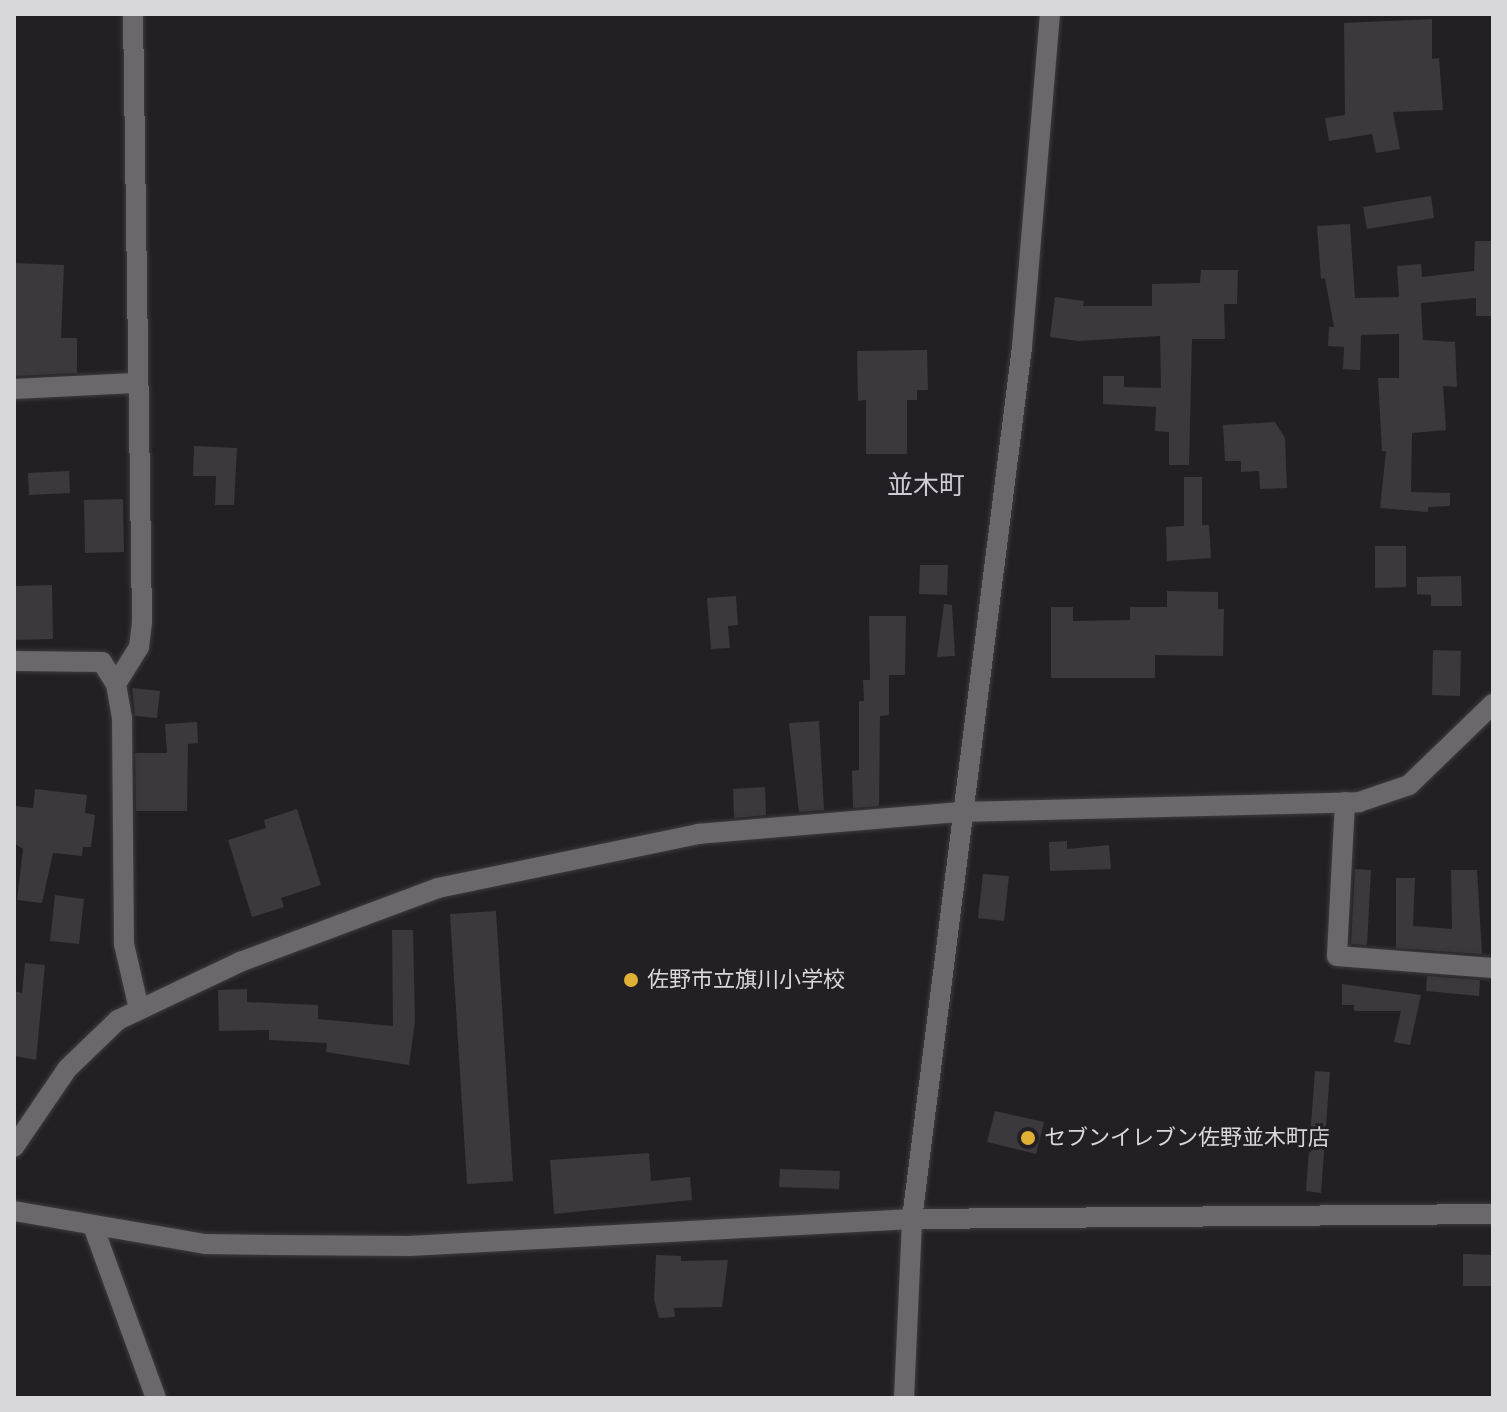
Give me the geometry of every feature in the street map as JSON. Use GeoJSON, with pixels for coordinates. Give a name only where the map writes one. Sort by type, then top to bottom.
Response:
{"type":"FeatureCollection","features":[{"type":"Feature","properties":{"kind":"street"},"geometry":{"type":"LineString","coordinates":[[116,684],[139,647],[142,621],[135,383],[133,14]]}},
{"type":"Feature","properties":{"kind":"street"},"geometry":{"type":"LineString","coordinates":[[904,1398],[912,1219],[960,812],[1022,347],[1050,14]]}},
{"type":"Feature","properties":{"kind":"street"},"geometry":{"type":"LineString","coordinates":[[14,389],[135,383]]}},
{"type":"Feature","properties":{"kind":"street"},"geometry":{"type":"LineString","coordinates":[[14,661],[102,662],[116,684],[122,718],[124,944],[139,1009]]}},
{"type":"Feature","properties":{"kind":"street"},"geometry":{"type":"LineString","coordinates":[[14,1147],[67,1069],[118,1020],[240,962],[438,888],[698,834],[960,812],[1345,802],[1389,795],[1409,785],[1493,704]]}},
{"type":"Feature","properties":{"kind":"street"},"geometry":{"type":"LineString","coordinates":[[1345,802],[1337,956],[1493,968]]}},
{"type":"Feature","properties":{"kind":"street"},"geometry":{"type":"LineString","coordinates":[[14,1211],[205,1244],[409,1246],[912,1219],[1493,1214]]}},
{"type":"Feature","properties":{"kind":"street"},"geometry":{"type":"LineString","coordinates":[[93,1226],[156,1398]]}},
{"type":"Feature","properties":{"kind":"building"},"geometry":{"type":"Polygon","coordinates":[[[1432,19],[1432,59],[1439,58],[1443,110],[1393,112],[1400,149],[1376,153],[1372,134],[1329,141],[1325,118],[1345,115],[1344,23],[1432,19]]]}},
{"type":"Feature","properties":{"kind":"building"},"geometry":{"type":"Polygon","coordinates":[[[1431,196],[1434,218],[1367,229],[1363,207],[1431,196]]]}},
{"type":"Feature","properties":{"kind":"building"},"geometry":{"type":"Polygon","coordinates":[[[1350,224],[1355,298],[1399,297],[1397,266],[1421,264],[1422,277],[1474,271],[1475,241],[1492,241],[1493,316],[1476,316],[1476,298],[1421,303],[1423,340],[1455,342],[1457,387],[1443,386],[1446,430],[1412,433],[1411,492],[1450,493],[1450,506],[1428,507],[1428,512],[1380,508],[1386,451],[1382,451],[1378,378],[1399,378],[1399,334],[1361,335],[1360,370],[1343,369],[1344,347],[1328,346],[1329,327],[1334,327],[1325,278],[1321,279],[1317,226],[1350,224]]]}},
{"type":"Feature","properties":{"kind":"building"},"geometry":{"type":"Polygon","coordinates":[[[14,263],[64,265],[61,338],[77,338],[77,373],[14,376],[14,263]]]}},
{"type":"Feature","properties":{"kind":"building"},"geometry":{"type":"Polygon","coordinates":[[[1201,270],[1238,270],[1237,304],[1224,304],[1225,339],[1192,339],[1189,465],[1169,465],[1169,432],[1155,431],[1156,407],[1103,404],[1103,376],[1124,376],[1124,387],[1161,388],[1160,336],[1078,341],[1050,337],[1055,297],[1084,301],[1083,306],[1152,306],[1152,284],[1200,283],[1201,270]]]}},
{"type":"Feature","properties":{"kind":"building"},"geometry":{"type":"Polygon","coordinates":[[[927,350],[928,390],[917,390],[917,400],[907,400],[907,454],[866,454],[866,400],[858,401],[857,351],[927,350]]]}},
{"type":"Feature","properties":{"kind":"building"},"geometry":{"type":"Polygon","coordinates":[[[1275,422],[1285,438],[1287,488],[1260,489],[1259,471],[1241,472],[1241,461],[1225,461],[1223,425],[1275,422]]]}},
{"type":"Feature","properties":{"kind":"building"},"geometry":{"type":"Polygon","coordinates":[[[194,446],[237,448],[234,505],[215,505],[216,476],[193,476],[194,446]]]}},
{"type":"Feature","properties":{"kind":"building"},"geometry":{"type":"Polygon","coordinates":[[[69,471],[70,493],[29,495],[28,473],[69,471]]]}},
{"type":"Feature","properties":{"kind":"building"},"geometry":{"type":"Polygon","coordinates":[[[1184,477],[1202,477],[1202,525],[1209,525],[1211,558],[1167,561],[1166,527],[1184,526],[1184,477]]]}},
{"type":"Feature","properties":{"kind":"building"},"geometry":{"type":"Polygon","coordinates":[[[123,499],[124,552],[85,553],[84,500],[123,499]]]}},
{"type":"Feature","properties":{"kind":"building"},"geometry":{"type":"Polygon","coordinates":[[[1375,546],[1406,546],[1406,587],[1375,588],[1375,546]]]}},
{"type":"Feature","properties":{"kind":"building"},"geometry":{"type":"Polygon","coordinates":[[[920,565],[948,565],[947,595],[919,594],[920,565]]]}},
{"type":"Feature","properties":{"kind":"building"},"geometry":{"type":"Polygon","coordinates":[[[1461,576],[1462,606],[1431,606],[1431,595],[1417,594],[1417,577],[1461,576]]]}},
{"type":"Feature","properties":{"kind":"building"},"geometry":{"type":"Polygon","coordinates":[[[52,585],[53,639],[14,640],[14,586],[52,585]]]}},
{"type":"Feature","properties":{"kind":"building"},"geometry":{"type":"Polygon","coordinates":[[[1167,591],[1218,592],[1218,609],[1224,609],[1223,656],[1155,655],[1155,678],[1051,678],[1051,607],[1073,607],[1073,621],[1130,620],[1130,607],[1167,607],[1167,591]]]}},
{"type":"Feature","properties":{"kind":"building"},"geometry":{"type":"Polygon","coordinates":[[[736,596],[738,625],[728,626],[730,648],[711,649],[707,598],[736,596]]]}},
{"type":"Feature","properties":{"kind":"building"},"geometry":{"type":"Polygon","coordinates":[[[944,604],[952,605],[955,656],[937,657],[944,604]]]}},
{"type":"Feature","properties":{"kind":"building"},"geometry":{"type":"Polygon","coordinates":[[[869,616],[906,616],[905,675],[889,675],[889,715],[880,716],[879,806],[853,808],[852,771],[859,770],[859,701],[864,701],[863,680],[870,680],[869,616]]]}},
{"type":"Feature","properties":{"kind":"building"},"geometry":{"type":"Polygon","coordinates":[[[1433,650],[1461,651],[1460,696],[1432,695],[1433,650]]]}},
{"type":"Feature","properties":{"kind":"building"},"geometry":{"type":"Polygon","coordinates":[[[132,688],[160,691],[157,718],[135,716],[132,688]]]}},
{"type":"Feature","properties":{"kind":"building"},"geometry":{"type":"Polygon","coordinates":[[[819,721],[824,810],[799,812],[789,723],[819,721]]]}},
{"type":"Feature","properties":{"kind":"building"},"geometry":{"type":"Polygon","coordinates":[[[197,722],[198,743],[188,744],[187,811],[136,811],[135,753],[167,753],[165,724],[197,722]]]}},
{"type":"Feature","properties":{"kind":"building"},"geometry":{"type":"Polygon","coordinates":[[[765,787],[766,815],[734,818],[733,789],[765,787]]]}},
{"type":"Feature","properties":{"kind":"building"},"geometry":{"type":"Polygon","coordinates":[[[35,789],[87,795],[85,813],[95,815],[91,847],[83,847],[82,856],[53,853],[42,903],[17,900],[23,849],[14,843],[14,806],[33,808],[35,789]]]}},
{"type":"Feature","properties":{"kind":"building"},"geometry":{"type":"Polygon","coordinates":[[[297,809],[321,885],[281,898],[284,907],[252,917],[228,840],[266,828],[264,820],[297,809]]]}},
{"type":"Feature","properties":{"kind":"building"},"geometry":{"type":"Polygon","coordinates":[[[1067,841],[1067,849],[1109,845],[1111,869],[1050,871],[1049,842],[1067,841]]]}},
{"type":"Feature","properties":{"kind":"building"},"geometry":{"type":"Polygon","coordinates":[[[1355,869],[1371,870],[1367,945],[1351,944],[1355,869]]]}},
{"type":"Feature","properties":{"kind":"building"},"geometry":{"type":"Polygon","coordinates":[[[1451,870],[1477,870],[1482,954],[1396,948],[1396,878],[1415,878],[1413,926],[1452,929],[1451,870]]]}},
{"type":"Feature","properties":{"kind":"building"},"geometry":{"type":"Polygon","coordinates":[[[983,874],[1009,876],[1004,921],[978,918],[983,874]]]}},
{"type":"Feature","properties":{"kind":"building"},"geometry":{"type":"Polygon","coordinates":[[[55,895],[84,899],[79,944],[50,941],[55,895]]]}},
{"type":"Feature","properties":{"kind":"building"},"geometry":{"type":"Polygon","coordinates":[[[496,911],[513,1181],[467,1184],[450,914],[496,911]]]}},
{"type":"Feature","properties":{"kind":"building"},"geometry":{"type":"Polygon","coordinates":[[[392,930],[413,930],[415,1022],[409,1065],[326,1052],[327,1043],[269,1040],[269,1030],[219,1031],[218,990],[247,989],[247,1002],[318,1005],[318,1019],[393,1026],[392,930]]]}},
{"type":"Feature","properties":{"kind":"building"},"geometry":{"type":"Polygon","coordinates":[[[25,963],[45,965],[36,1060],[14,1056],[14,991],[22,993],[25,963]]]}},
{"type":"Feature","properties":{"kind":"building"},"geometry":{"type":"Polygon","coordinates":[[[1427,976],[1480,980],[1479,996],[1426,991],[1427,976]]]}},
{"type":"Feature","properties":{"kind":"building"},"geometry":{"type":"Polygon","coordinates":[[[1342,984],[1421,995],[1410,1045],[1394,1042],[1401,1011],[1354,1011],[1354,1005],[1342,1005],[1342,984]]]}},
{"type":"Feature","properties":{"kind":"building"},"geometry":{"type":"Polygon","coordinates":[[[1315,1071],[1330,1072],[1321,1193],[1306,1191],[1315,1071]]]}},
{"type":"Feature","properties":{"kind":"building"},"geometry":{"type":"Polygon","coordinates":[[[995,1111],[1044,1122],[1036,1154],[987,1142],[995,1111]]]}},
{"type":"Feature","properties":{"kind":"building"},"geometry":{"type":"Polygon","coordinates":[[[649,1153],[651,1181],[690,1177],[692,1200],[554,1214],[550,1160],[649,1153]]]}},
{"type":"Feature","properties":{"kind":"building"},"geometry":{"type":"Polygon","coordinates":[[[780,1169],[840,1171],[839,1189],[779,1187],[780,1169]]]}},
{"type":"Feature","properties":{"kind":"building"},"geometry":{"type":"Polygon","coordinates":[[[1463,1254],[1493,1255],[1493,1286],[1463,1286],[1463,1254]]]}},
{"type":"Feature","properties":{"kind":"building"},"geometry":{"type":"Polygon","coordinates":[[[656,1255],[681,1256],[681,1261],[728,1260],[722,1307],[674,1308],[675,1317],[659,1318],[654,1299],[656,1255]]]}},
{"type":"Feature","properties":{"kind":"place","name":"佐野市立旗川小学校"},"geometry":{"type":"Point","coordinates":[631,980]}},
{"type":"Feature","properties":{"kind":"place","name":"セブンイレブン佐野並木町店"},"geometry":{"type":"Point","coordinates":[1028,1138]}},
{"type":"Feature","properties":{"kind":"district","name":"並木町"},"geometry":{"type":"Point","coordinates":[926,485]}}]}
